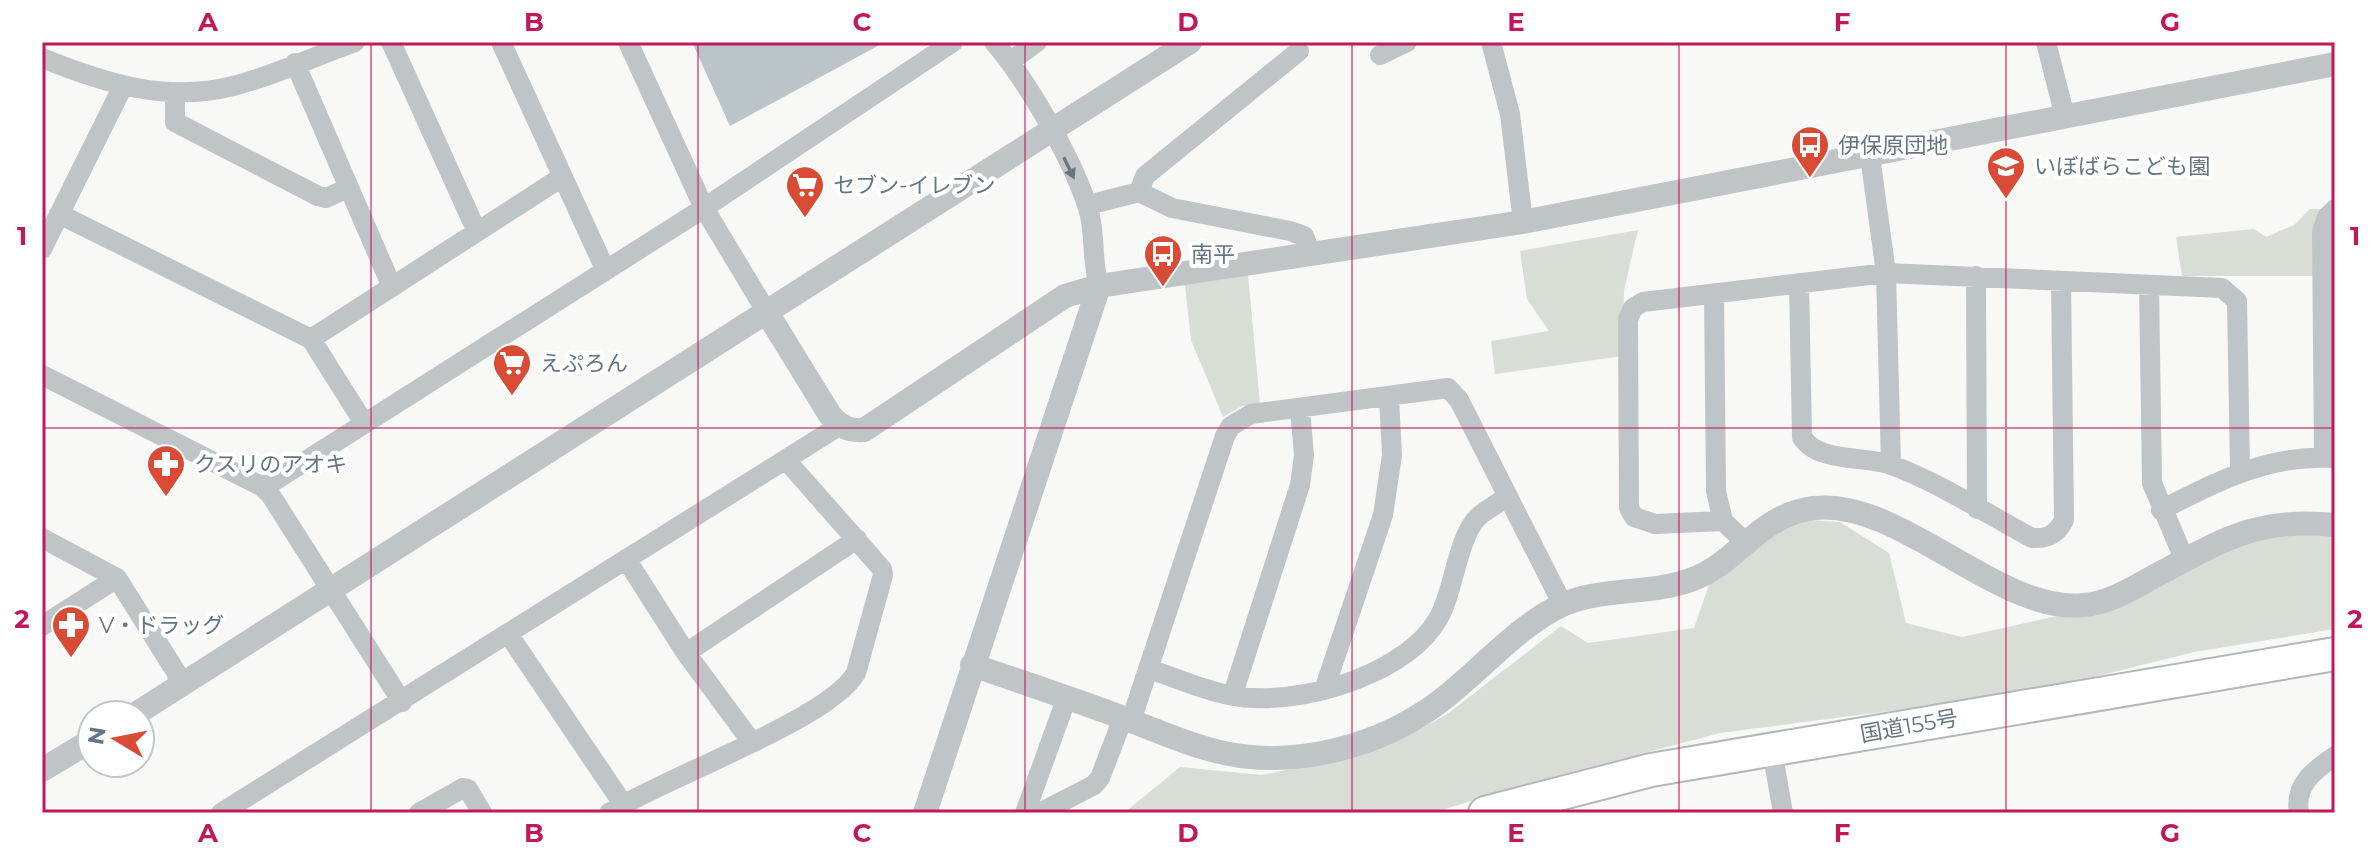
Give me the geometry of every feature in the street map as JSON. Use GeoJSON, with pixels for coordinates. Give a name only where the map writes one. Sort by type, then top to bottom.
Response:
{"type":"FeatureCollection","features":[{"type":"Feature","properties":{"kind":"highway","name":"国道155号"},"geometry":{"type":"LineString","coordinates":[[1485,813],[1651,770],[2335,654]]}},
{"type":"Feature","properties":{"kind":"street"},"geometry":{"type":"LineString","coordinates":[[42,58],[123,86],[175,92],[234,86],[355,42]]}},
{"type":"Feature","properties":{"kind":"street"},"geometry":{"type":"LineString","coordinates":[[391,42],[477,232]]}},
{"type":"Feature","properties":{"kind":"street"},"geometry":{"type":"LineString","coordinates":[[501,42],[605,269]]}},
{"type":"Feature","properties":{"kind":"street"},"geometry":{"type":"LineString","coordinates":[[628,42],[704,208],[839,426],[851,431],[864,430],[1065,296],[1099,286],[1523,222],[2335,64]]}},
{"type":"Feature","properties":{"kind":"street"},"geometry":{"type":"LineString","coordinates":[[261,486],[271,483],[704,208],[953,42]]}},
{"type":"Feature","properties":{"kind":"street"},"geometry":{"type":"LineString","coordinates":[[925,813],[1099,286],[1092,263],[1088,205],[1011,61],[994,42]]}},
{"type":"Feature","properties":{"kind":"street"},"geometry":{"type":"LineString","coordinates":[[1011,61],[1037,42]]}},
{"type":"Feature","properties":{"kind":"street"},"geometry":{"type":"LineString","coordinates":[[156,702],[1190,42]]}},
{"type":"Feature","properties":{"kind":"street"},"geometry":{"type":"LineString","coordinates":[[1380,55],[1407,42]]}},
{"type":"Feature","properties":{"kind":"street"},"geometry":{"type":"LineString","coordinates":[[1491,42],[1510,114],[1523,222]]}},
{"type":"Feature","properties":{"kind":"street"},"geometry":{"type":"LineString","coordinates":[[2046,42],[2065,117]]}},
{"type":"Feature","properties":{"kind":"street"},"geometry":{"type":"LineString","coordinates":[[1139,192],[1145,176],[1299,51]]}},
{"type":"Feature","properties":{"kind":"street"},"geometry":{"type":"LineString","coordinates":[[295,63],[392,287]]}},
{"type":"Feature","properties":{"kind":"street"},"geometry":{"type":"LineString","coordinates":[[42,249],[123,86]]}},
{"type":"Feature","properties":{"kind":"street"},"geometry":{"type":"LineString","coordinates":[[175,92],[175,122],[318,196],[326,198],[348,188]]}},
{"type":"Feature","properties":{"kind":"street"},"geometry":{"type":"LineString","coordinates":[[1870,156],[1886,273],[1891,465]]}},
{"type":"Feature","properties":{"kind":"street"},"geometry":{"type":"LineString","coordinates":[[311,339],[562,177]]}},
{"type":"Feature","properties":{"kind":"street"},"geometry":{"type":"LineString","coordinates":[[1088,205],[1139,192],[1172,208],[1290,231],[1304,236],[1310,252]]}},
{"type":"Feature","properties":{"kind":"street"},"geometry":{"type":"LineString","coordinates":[[2161,510],[2240,470],[2285,460],[2330,458],[2322,232],[2327,217],[2335,209]]}},
{"type":"Feature","properties":{"kind":"street"},"geometry":{"type":"LineString","coordinates":[[59,214],[311,339],[364,423]]}},
{"type":"Feature","properties":{"kind":"street"},"geometry":{"type":"LineString","coordinates":[[1723,521],[1655,524],[1634,517],[1629,508],[1628,319],[1633,308],[1643,302],[1886,273],[2222,288],[2237,301],[2240,470]]}},
{"type":"Feature","properties":{"kind":"street"},"geometry":{"type":"LineString","coordinates":[[1976,276],[1977,509]]}},
{"type":"Feature","properties":{"kind":"street"},"geometry":{"type":"LineString","coordinates":[[1799,283],[1802,437],[1815,450],[1891,465],[2032,538],[2050,537],[2064,520],[2061,281]]}},
{"type":"Feature","properties":{"kind":"street"},"geometry":{"type":"LineString","coordinates":[[2149,285],[2152,483],[2185,561]]}},
{"type":"Feature","properties":{"kind":"street"},"geometry":{"type":"LineString","coordinates":[[1714,294],[1716,491],[1723,521],[1744,541]]}},
{"type":"Feature","properties":{"kind":"street"},"geometry":{"type":"LineString","coordinates":[[42,375],[261,486],[402,702]]}},
{"type":"Feature","properties":{"kind":"street"},"geometry":{"type":"LineString","coordinates":[[1040,813],[1100,778],[1149,669],[1225,436],[1231,426],[1251,414],[1448,388],[1459,400],[1563,605]]}},
{"type":"Feature","properties":{"kind":"street"},"geometry":{"type":"LineString","coordinates":[[1324,690],[1383,515],[1392,455],[1389,398]]}},
{"type":"Feature","properties":{"kind":"street"},"geometry":{"type":"LineString","coordinates":[[1233,694],[1300,485],[1304,455],[1300,409]]}},
{"type":"Feature","properties":{"kind":"street"},"geometry":{"type":"LineString","coordinates":[[221,813],[839,426]]}},
{"type":"Feature","properties":{"kind":"street"},"geometry":{"type":"LineString","coordinates":[[509,635],[616,809],[795,720],[846,685],[856,673],[883,575],[857,539],[786,460]]}},
{"type":"Feature","properties":{"kind":"street"},"geometry":{"type":"LineString","coordinates":[[1149,669],[1254,698],[1324,690],[1393,662],[1417,644],[1438,618],[1473,525],[1508,496]]}},
{"type":"Feature","properties":{"kind":"street"},"geometry":{"type":"LineString","coordinates":[[972,665],[1197,745],[1241,756],[1299,756],[1375,738],[1434,706],[1563,605],[1672,587],[1712,569],[1764,526],[1799,511],[1833,507],[1884,523],[2032,598],[2083,606],[2117,597],[2259,526],[2294,521],[2335,525]]}},
{"type":"Feature","properties":{"kind":"street"},"geometry":{"type":"LineString","coordinates":[[42,538],[117,578],[176,672],[181,687]]}},
{"type":"Feature","properties":{"kind":"street"},"geometry":{"type":"LineString","coordinates":[[686,653],[857,539]]}},
{"type":"Feature","properties":{"kind":"street"},"geometry":{"type":"LineString","coordinates":[[626,559],[686,653],[751,741]]}},
{"type":"Feature","properties":{"kind":"street"},"geometry":{"type":"LineString","coordinates":[[42,626],[117,578]]}},
{"type":"Feature","properties":{"kind":"street"},"geometry":{"type":"LineString","coordinates":[[1025,813],[1067,697]]}},
{"type":"Feature","properties":{"kind":"street"},"geometry":{"type":"LineString","coordinates":[[42,770],[76,750]]}},
{"type":"Feature","properties":{"kind":"street"},"geometry":{"type":"LineString","coordinates":[[1772,750],[1783,813]]}},
{"type":"Feature","properties":{"kind":"street"},"geometry":{"type":"LineString","coordinates":[[2299,813],[2301,789],[2312,771],[2335,756]]}},
{"type":"Feature","properties":{"kind":"street"},"geometry":{"type":"LineString","coordinates":[[419,813],[463,788],[468,789],[482,813]]}},
{"type":"Feature","properties":{"kind":"shaded area"},"geometry":{"type":"Polygon","coordinates":[[[692,42],[885,42],[730,126],[692,42]]]}},
{"type":"Feature","properties":{"kind":"shaded area"},"geometry":{"type":"Polygon","coordinates":[[[2310,209],[2322,209],[2316,276],[2182,276],[2176,237],[2254,229],[2266,237],[2294,225],[2310,209]]]}},
{"type":"Feature","properties":{"kind":"shaded area"},"geometry":{"type":"Polygon","coordinates":[[[1638,230],[1624,290],[1623,356],[1495,374],[1491,341],[1549,331],[1527,299],[1520,251],[1638,230]]]}},
{"type":"Feature","properties":{"kind":"shaded area"},"geometry":{"type":"Polygon","coordinates":[[[1248,275],[1260,404],[1242,406],[1223,417],[1191,340],[1185,285],[1248,275]]]}},
{"type":"Feature","properties":{"kind":"shaded area"},"geometry":{"type":"Polygon","coordinates":[[[1794,519],[1840,522],[1889,553],[1906,623],[1962,637],[2080,611],[2241,541],[2335,531],[2335,629],[2194,652],[2077,681],[1921,707],[1720,733],[1526,784],[1432,813],[1124,813],[1180,767],[1261,775],[1334,761],[1398,740],[1446,715],[1561,626],[1588,643],[1694,628],[1709,585],[1794,519]]]}},
{"type":"Feature","properties":{"kind":"place","name":"伊保原団地"},"geometry":{"type":"Point","coordinates":[1810,179]}},
{"type":"Feature","properties":{"kind":"place","name":"いぼばらこども園"},"geometry":{"type":"Point","coordinates":[2006,200]}},
{"type":"Feature","properties":{"kind":"place","name":"セブン-イレブン"},"geometry":{"type":"Point","coordinates":[805,219]}},
{"type":"Feature","properties":{"kind":"place","name":"南平"},"geometry":{"type":"Point","coordinates":[1163,288]}},
{"type":"Feature","properties":{"kind":"place","name":"えぷろん"},"geometry":{"type":"Point","coordinates":[512,397]}},
{"type":"Feature","properties":{"kind":"place","name":"クスリのアオキ"},"geometry":{"type":"Point","coordinates":[166,498]}},
{"type":"Feature","properties":{"kind":"place","name":"V・ドラッグ"},"geometry":{"type":"Point","coordinates":[71,659]}}]}
